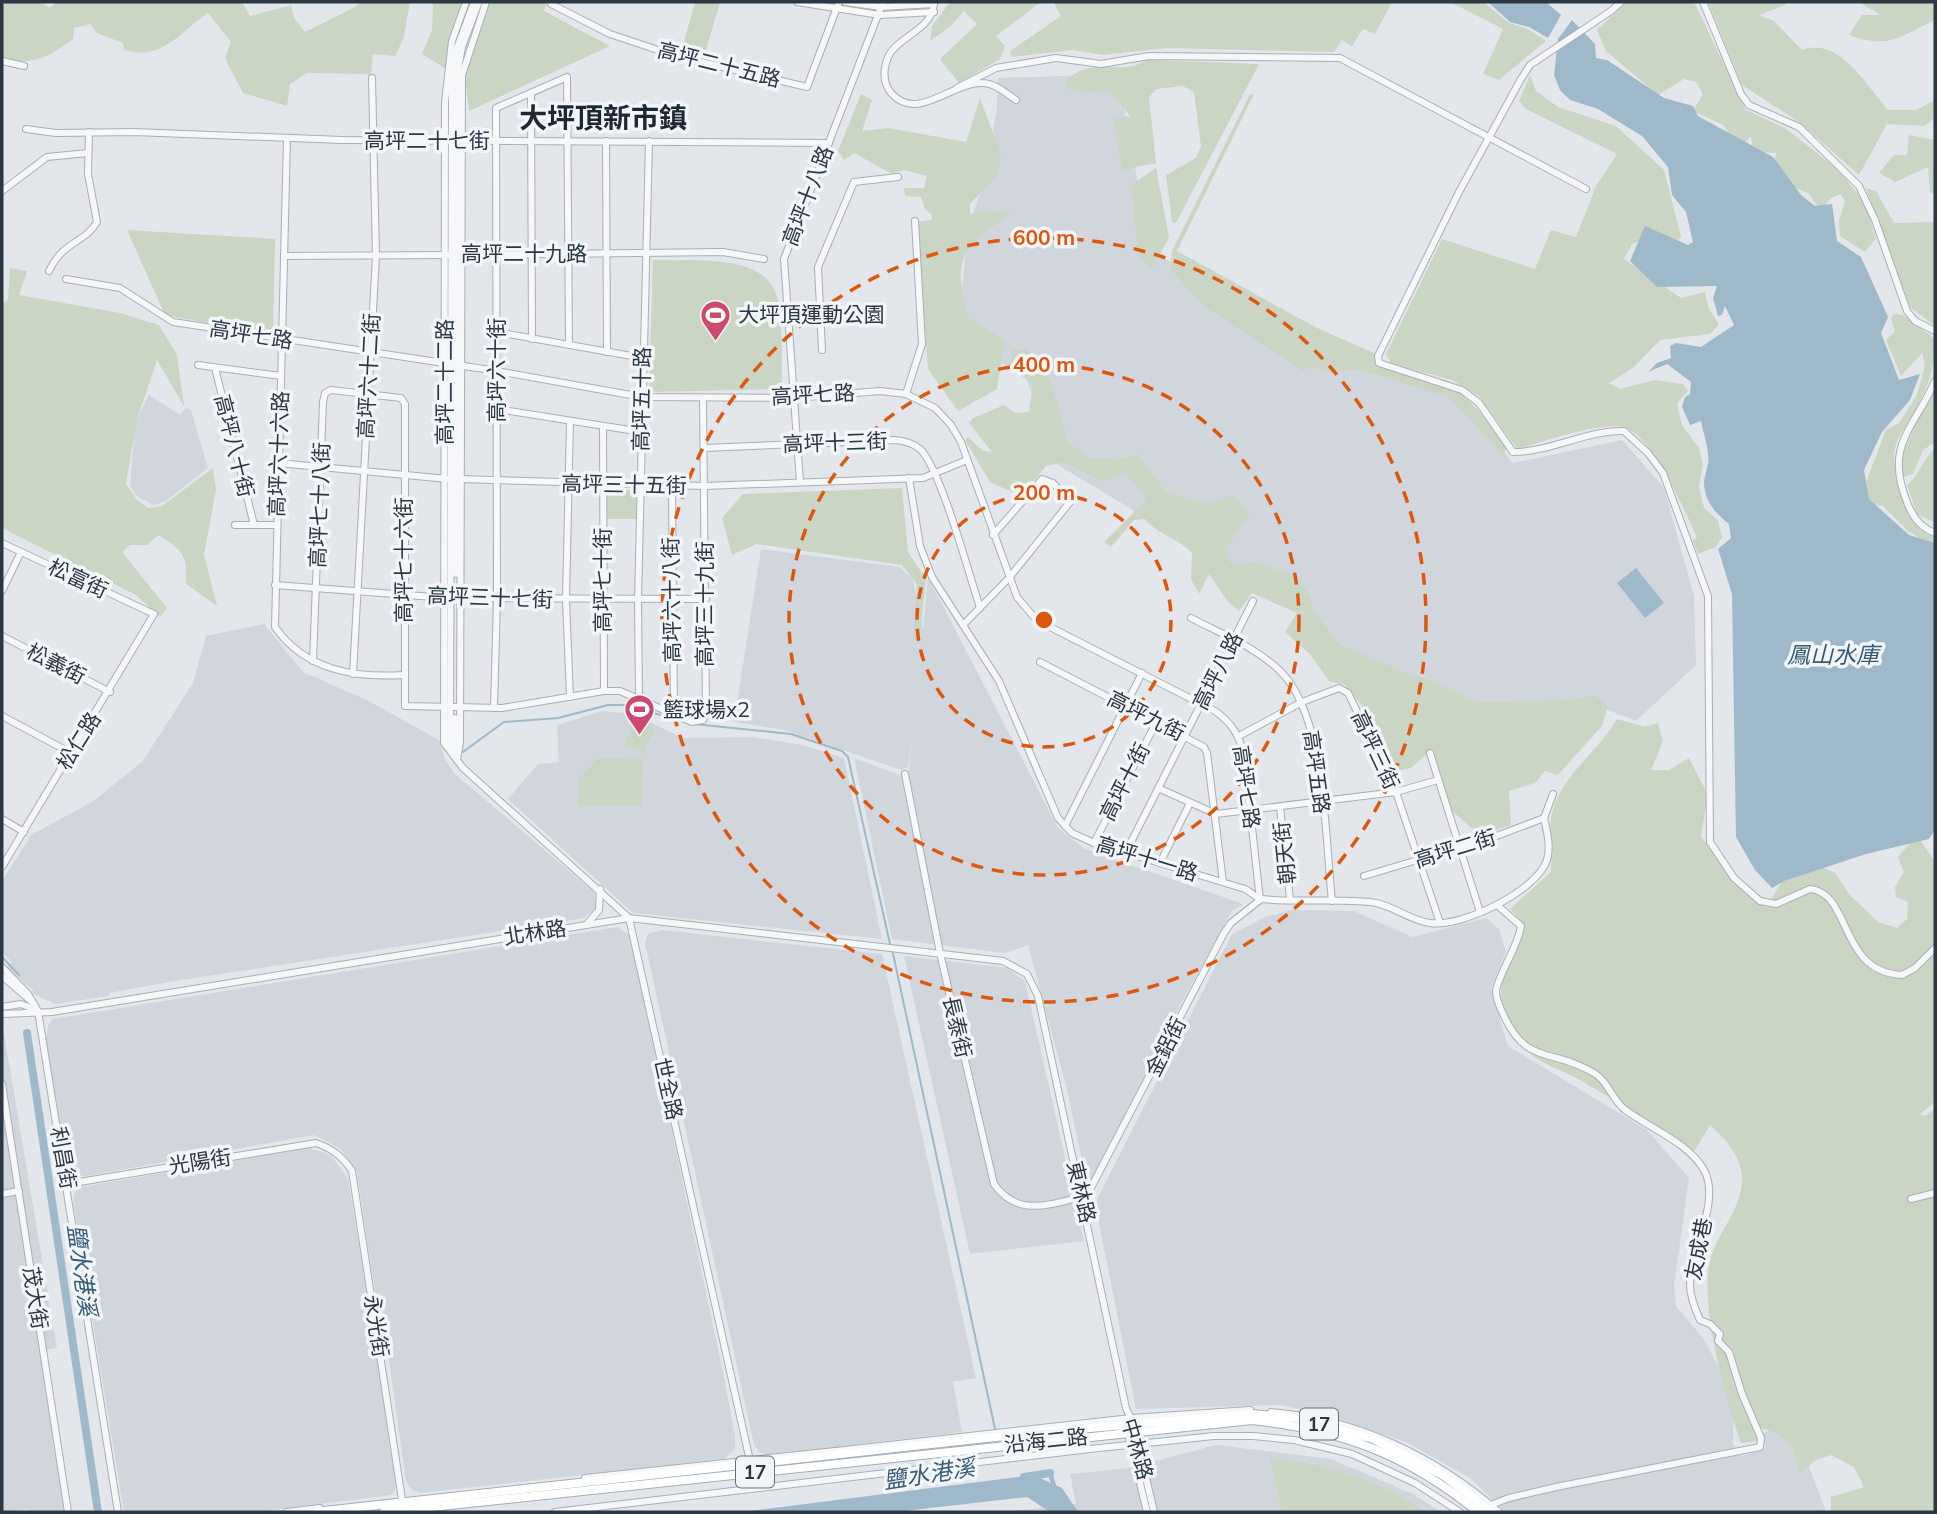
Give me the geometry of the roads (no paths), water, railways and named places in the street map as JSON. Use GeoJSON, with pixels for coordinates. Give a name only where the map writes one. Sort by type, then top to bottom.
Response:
{"type":"FeatureCollection","features":[{"type":"Feature","properties":{"kind":"main road","name":"沿海二路"},"geometry":{"type":"LineString","coordinates":[[315,1512],[403,1506],[751,1465],[975,1444],[1129,1425],[1252,1420],[1334,1434],[1415,1467],[1484,1510]]}},
{"type":"Feature","properties":{"kind":"main road","name":"沿海二路"},"geometry":{"type":"LineString","coordinates":[[384,1512],[403,1506]]}},
{"type":"Feature","properties":{"kind":"street","name":"高坪二十二路"},"geometry":{"type":"LineString","coordinates":[[453,598],[453,141],[447,75],[452,41],[466,2]]}},
{"type":"Feature","properties":{"kind":"street","name":"高坪二十二路"},"geometry":{"type":"LineString","coordinates":[[456,761],[453,707],[452,78],[457,48],[476,2]]}},
{"type":"Feature","properties":{"kind":"street","name":"高坪二十二路"},"geometry":{"type":"LineString","coordinates":[[453,141],[462,75],[486,2]]}},
{"type":"Feature","properties":{"kind":"street","name":"高坪二十五路"},"geometry":{"type":"LineString","coordinates":[[552,2],[551,4],[610,34],[665,52],[807,87],[838,5]]}},
{"type":"Feature","properties":{"kind":"street"},"geometry":{"type":"LineString","coordinates":[[797,2],[838,5],[880,15],[934,12]]}},
{"type":"Feature","properties":{"kind":"street"},"geometry":{"type":"LineString","coordinates":[[845,2],[934,3],[934,12],[928,23],[887,58],[884,73],[887,89],[898,101],[924,103],[996,68],[1056,58],[1101,64],[1149,56],[1340,58],[1586,189]]}},
{"type":"Feature","properties":{"kind":"street"},"geometry":{"type":"LineString","coordinates":[[1620,2],[1611,11],[1530,65],[1488,137],[1394,322],[1378,356],[1379,363],[1462,390],[1479,402],[1513,452],[1528,452],[1624,431],[1648,453],[1663,473],[1708,596],[1710,842],[1734,878],[1760,901],[1776,904],[1810,889],[1826,894],[1835,906],[1861,958],[1880,970],[1902,975],[1915,968],[1935,948]]}},
{"type":"Feature","properties":{"kind":"street"},"geometry":{"type":"LineString","coordinates":[[1703,2],[1741,94],[1749,105],[1798,127],[1859,186],[1875,220],[1907,311],[1915,321],[1935,331]]}},
{"type":"Feature","properties":{"kind":"street","name":"高坪十八路"},"geometry":{"type":"LineString","coordinates":[[800,482],[784,259],[882,4]]}},
{"type":"Feature","properties":{"kind":"street"},"geometry":{"type":"LineString","coordinates":[[2,61],[24,66]]}},
{"type":"Feature","properties":{"kind":"street","name":"高坪六十街"},"geometry":{"type":"LineString","coordinates":[[494,708],[497,599],[496,108],[567,77],[568,141]]}},
{"type":"Feature","properties":{"kind":"street","name":"高坪六十二街"},"geometry":{"type":"LineString","coordinates":[[353,674],[376,256],[372,78]]}},
{"type":"Feature","properties":{"kind":"street"},"geometry":{"type":"LineString","coordinates":[[957,88],[981,83],[993,85],[1016,100]]}},
{"type":"Feature","properties":{"kind":"street"},"geometry":{"type":"LineString","coordinates":[[531,94],[532,339]]}},
{"type":"Feature","properties":{"kind":"street","name":"高坪二十七街"},"geometry":{"type":"LineString","coordinates":[[26,130],[56,133],[373,140],[829,143]]}},
{"type":"Feature","properties":{"kind":"street"},"geometry":{"type":"LineString","coordinates":[[49,271],[56,256],[67,245],[89,232],[97,222],[88,174],[89,132]]}},
{"type":"Feature","properties":{"kind":"street","name":"高坪六十六路"},"geometry":{"type":"LineString","coordinates":[[287,138],[275,628],[295,649],[313,661],[353,674],[402,675]]}},
{"type":"Feature","properties":{"kind":"street"},"geometry":{"type":"LineString","coordinates":[[568,141],[569,345]]}},
{"type":"Feature","properties":{"kind":"street"},"geometry":{"type":"LineString","coordinates":[[606,141],[607,352]]}},
{"type":"Feature","properties":{"kind":"street","name":"高坪五十路"},"geometry":{"type":"LineString","coordinates":[[639,698],[638,600],[649,141]]}},
{"type":"Feature","properties":{"kind":"street"},"geometry":{"type":"LineString","coordinates":[[2,191],[47,157],[88,153]]}},
{"type":"Feature","properties":{"kind":"street"},"geometry":{"type":"LineString","coordinates":[[822,350],[818,267],[834,225],[854,182],[898,177]]}},
{"type":"Feature","properties":{"kind":"street"},"geometry":{"type":"LineString","coordinates":[[906,394],[922,344],[915,221]]}},
{"type":"Feature","properties":{"kind":"street","name":"高坪二十九路"},"geometry":{"type":"LineString","coordinates":[[284,256],[723,252],[764,258]]}},
{"type":"Feature","properties":{"kind":"street","name":"高坪七路"},"geometry":{"type":"LineString","coordinates":[[66,279],[120,288],[173,322],[497,371],[642,397],[795,398],[880,391],[906,394],[935,408],[951,425],[967,460],[1009,578],[1021,603],[1033,616],[1202,703],[1229,721],[1239,736],[1251,811],[1260,900]]}},
{"type":"Feature","properties":{"kind":"street"},"geometry":{"type":"LineString","coordinates":[[497,332],[643,358]]}},
{"type":"Feature","properties":{"kind":"street"},"geometry":{"type":"LineString","coordinates":[[198,365],[281,376]]}},
{"type":"Feature","properties":{"kind":"street","name":"高坪八十街"},"geometry":{"type":"LineString","coordinates":[[215,368],[254,525]]}},
{"type":"Feature","properties":{"kind":"street"},"geometry":{"type":"LineString","coordinates":[[1935,381],[1907,432],[1896,460],[1901,486],[1914,518],[1935,533]]}},
{"type":"Feature","properties":{"kind":"street","name":"高坪七十八街"},"geometry":{"type":"LineString","coordinates":[[313,661],[325,393],[331,390],[367,393]]}},
{"type":"Feature","properties":{"kind":"street","name":"高坪七十六街"},"geometry":{"type":"LineString","coordinates":[[367,393],[401,398],[405,404],[402,675],[405,706],[453,707]]}},
{"type":"Feature","properties":{"kind":"street","name":"高坪三十九街"},"geometry":{"type":"LineString","coordinates":[[453,707],[527,706],[604,691],[620,691],[692,722],[702,720],[706,713],[703,399]]}},
{"type":"Feature","properties":{"kind":"street"},"geometry":{"type":"LineString","coordinates":[[497,409],[642,432]]}},
{"type":"Feature","properties":{"kind":"street"},"geometry":{"type":"LineString","coordinates":[[570,421],[566,600],[570,697]]}},
{"type":"Feature","properties":{"kind":"street","name":"高坪七十街"},"geometry":{"type":"LineString","coordinates":[[603,427],[604,691]]}},
{"type":"Feature","properties":{"kind":"street","name":"高坪十三街"},"geometry":{"type":"LineString","coordinates":[[704,448],[895,440],[911,443],[922,451],[935,474],[980,608]]}},
{"type":"Feature","properties":{"kind":"street","name":"高坪三十五街"},"geometry":{"type":"LineString","coordinates":[[278,463],[453,479],[704,486],[909,478],[935,474],[967,460]]}},
{"type":"Feature","properties":{"kind":"street"},"geometry":{"type":"LineString","coordinates":[[909,478],[920,546],[932,577],[999,681],[1040,781],[1065,826]]}},
{"type":"Feature","properties":{"kind":"street"},"geometry":{"type":"LineString","coordinates":[[964,624],[1009,578],[1070,502],[1052,483],[1042,479],[993,535]]}},
{"type":"Feature","properties":{"kind":"street","name":"高坪六十八街"},"geometry":{"type":"LineString","coordinates":[[672,486],[674,714]]}},
{"type":"Feature","properties":{"kind":"street","name":"高坪八十街"},"geometry":{"type":"LineString","coordinates":[[235,525],[276,525]]}},
{"type":"Feature","properties":{"kind":"street","name":"松富街"},"geometry":{"type":"LineString","coordinates":[[2,543],[154,614]]}},
{"type":"Feature","properties":{"kind":"street"},"geometry":{"type":"LineString","coordinates":[[2,591],[21,552]]}},
{"type":"Feature","properties":{"kind":"street","name":"高坪三十七街"},"geometry":{"type":"LineString","coordinates":[[275,585],[453,598],[706,599]]}},
{"type":"Feature","properties":{"kind":"street","name":"高坪八路"},"geometry":{"type":"LineString","coordinates":[[1126,852],[1253,601]]}},
{"type":"Feature","properties":{"kind":"street","name":"松仁路"},"geometry":{"type":"LineString","coordinates":[[2,867],[110,692],[154,614]]}},
{"type":"Feature","properties":{"kind":"street","name":"高坪五路"},"geometry":{"type":"LineString","coordinates":[[1191,618],[1279,669],[1303,702],[1314,735],[1332,901]]}},
{"type":"Feature","properties":{"kind":"street","name":"松義街"},"geometry":{"type":"LineString","coordinates":[[2,636],[110,692]]}},
{"type":"Feature","properties":{"kind":"street","name":"高坪九街"},"geometry":{"type":"LineString","coordinates":[[1040,662],[1185,735],[1207,753],[1223,882]]}},
{"type":"Feature","properties":{"kind":"street"},"geometry":{"type":"LineString","coordinates":[[1065,826],[1142,673]]}},
{"type":"Feature","properties":{"kind":"street","name":"高坪三街"},"geometry":{"type":"LineString","coordinates":[[1239,736],[1303,702],[1339,688],[1348,692],[1396,792],[1440,923]]}},
{"type":"Feature","properties":{"kind":"street","name":"高坪二十二路"},"geometry":{"type":"LineString","coordinates":[[453,707],[444,743],[456,761]]}},
{"type":"Feature","properties":{"kind":"street"},"geometry":{"type":"LineString","coordinates":[[2,716],[71,754]]}},
{"type":"Feature","properties":{"kind":"street","name":"高坪十街"},"geometry":{"type":"LineString","coordinates":[[1094,843],[1157,721]]}},
{"type":"Feature","properties":{"kind":"street"},"geometry":{"type":"LineString","coordinates":[[1430,753],[1480,912]]}},
{"type":"Feature","properties":{"kind":"street"},"geometry":{"type":"LineString","coordinates":[[456,761],[629,918]]}},
{"type":"Feature","properties":{"kind":"street","name":"長泰街"},"geometry":{"type":"LineString","coordinates":[[905,774],[940,953],[994,1184],[1002,1195],[1026,1208],[1082,1200]]}},
{"type":"Feature","properties":{"kind":"street"},"geometry":{"type":"LineString","coordinates":[[1158,788],[1216,814],[1396,792],[1438,780]]}},
{"type":"Feature","properties":{"kind":"street"},"geometry":{"type":"LineString","coordinates":[[1440,923],[1497,905],[1543,869],[1549,845],[1544,818],[1553,794]]}},
{"type":"Feature","properties":{"kind":"street"},"geometry":{"type":"LineString","coordinates":[[1160,863],[1190,803]]}},
{"type":"Feature","properties":{"kind":"street","name":"朝天街"},"geometry":{"type":"LineString","coordinates":[[1280,807],[1290,899]]}},
{"type":"Feature","properties":{"kind":"street","name":"高坪二街"},"geometry":{"type":"LineString","coordinates":[[1364,876],[1544,818]]}},
{"type":"Feature","properties":{"kind":"street"},"geometry":{"type":"LineString","coordinates":[[2,819],[24,832]]}},
{"type":"Feature","properties":{"kind":"street","name":"高坪十一路"},"geometry":{"type":"LineString","coordinates":[[1065,826],[1094,843],[1245,889],[1260,900],[1388,904],[1421,920],[1440,923]]}},
{"type":"Feature","properties":{"kind":"street"},"geometry":{"type":"LineString","coordinates":[[587,924],[599,910],[600,889]]}},
{"type":"Feature","properties":{"kind":"street","name":"金鋁街"},"geometry":{"type":"LineString","coordinates":[[1082,1200],[1224,933],[1231,923],[1260,900]]}},
{"type":"Feature","properties":{"kind":"street","name":"友成巷"},"geometry":{"type":"LineString","coordinates":[[1484,1510],[1556,1487],[1760,1447],[1761,1438],[1742,1395],[1729,1352],[1717,1341],[1720,1334],[1710,1324],[1700,1320],[1692,1296],[1691,1279],[1708,1202],[1706,1173],[1687,1152],[1623,1108],[1604,1079],[1595,1073],[1523,1047],[1515,1038],[1500,1007],[1496,988],[1510,961],[1521,926],[1497,905]]}},
{"type":"Feature","properties":{"kind":"street","name":"北林路"},"geometry":{"type":"LineString","coordinates":[[2,1014],[52,1012],[629,918],[1003,961],[1031,978]]}},
{"type":"Feature","properties":{"kind":"street","name":"世全路"},"geometry":{"type":"LineString","coordinates":[[629,918],[757,1489]]}},
{"type":"Feature","properties":{"kind":"street"},"geometry":{"type":"LineString","coordinates":[[2,967],[33,1003]]}},
{"type":"Feature","properties":{"kind":"street"},"geometry":{"type":"LineString","coordinates":[[2,976],[24,998],[33,1003]]}},
{"type":"Feature","properties":{"kind":"street","name":"東林路"},"geometry":{"type":"LineString","coordinates":[[1031,978],[1038,996],[1126,1408]]}},
{"type":"Feature","properties":{"kind":"street","name":"利昌街"},"geometry":{"type":"LineString","coordinates":[[33,1003],[37,1011],[67,1184],[118,1512]]}},
{"type":"Feature","properties":{"kind":"street","name":"北林路"},"geometry":{"type":"LineString","coordinates":[[2,1007],[21,1004],[37,1011]]}},
{"type":"Feature","properties":{"kind":"street","name":"茂大街"},"geometry":{"type":"LineString","coordinates":[[2,1084],[68,1512]]}},
{"type":"Feature","properties":{"kind":"street","name":"光陽街"},"geometry":{"type":"LineString","coordinates":[[67,1184],[316,1143],[331,1148]]}},
{"type":"Feature","properties":{"kind":"street","name":"永光街"},"geometry":{"type":"LineString","coordinates":[[331,1148],[352,1171],[403,1506]]}},
{"type":"Feature","properties":{"kind":"street"},"geometry":{"type":"LineString","coordinates":[[2,1194],[19,1191]]}},
{"type":"Feature","properties":{"kind":"street"},"geometry":{"type":"LineString","coordinates":[[1911,1199],[1935,1193]]}},
{"type":"Feature","properties":{"kind":"street","name":"中林路"},"geometry":{"type":"LineString","coordinates":[[1126,1408],[1130,1445],[1147,1512]]}},
{"type":"Feature","properties":{"kind":"street","name":"沿海二路"},"geometry":{"type":"LineString","coordinates":[[403,1506],[751,1465],[776,1456],[837,1456],[1252,1410],[1289,1413],[1347,1425],[1402,1447],[1448,1472],[1484,1510]]}},
{"type":"Feature","properties":{"kind":"street","name":"中林路"},"geometry":{"type":"LineString","coordinates":[[1129,1425],[1139,1445],[1154,1512]]}},
{"type":"Feature","properties":{"kind":"street","name":"沿海二路"},"geometry":{"type":"LineString","coordinates":[[555,1512],[1214,1436],[1294,1440],[1352,1454],[1383,1466],[1460,1512]]}},
{"type":"Feature","properties":{"kind":"street"},"geometry":{"type":"LineString","coordinates":[[854,1454],[857,1477]]}},
{"type":"Feature","properties":{"kind":"street"},"geometry":{"type":"LineString","coordinates":[[837,1456],[839,1479]]}},
{"type":"Feature","properties":{"kind":"street","name":"沿海二路"},"geometry":{"type":"LineString","coordinates":[[287,1512],[350,1509]]}},
{"type":"Feature","properties":{"kind":"street"},"geometry":{"type":"LineString","coordinates":[[1484,1510],[1499,1512]]}},
{"type":"Feature","properties":{"kind":"water"},"geometry":{"type":"Polygon","coordinates":[[[1488,2],[1546,2],[1561,15],[1548,38],[1529,27],[1510,22],[1488,2]]]}},
{"type":"Feature","properties":{"kind":"water","name":"鳳山水庫"},"geometry":{"type":"Polygon","coordinates":[[[1572,20],[1595,44],[1596,58],[1607,60],[1664,98],[1693,106],[1698,116],[1773,157],[1801,195],[1815,206],[1832,204],[1837,241],[1861,257],[1888,317],[1881,333],[1899,380],[1920,374],[1910,400],[1882,432],[1864,470],[1869,499],[1909,535],[1935,543],[1935,830],[1929,839],[1866,854],[1784,881],[1772,888],[1755,870],[1736,837],[1732,594],[1718,549],[1731,538],[1729,524],[1715,511],[1706,495],[1704,482],[1708,458],[1701,421],[1690,425],[1682,407],[1685,397],[1690,394],[1691,382],[1667,364],[1648,372],[1657,363],[1671,358],[1670,346],[1676,343],[1701,347],[1734,325],[1725,306],[1722,315],[1718,316],[1713,298],[1717,286],[1657,287],[1630,261],[1645,226],[1688,245],[1693,242],[1686,212],[1672,195],[1668,167],[1642,136],[1598,109],[1570,100],[1560,90],[1554,75],[1558,39],[1572,20]]]}},
{"type":"Feature","properties":{"kind":"water"},"geometry":{"type":"Polygon","coordinates":[[[1636,568],[1664,603],[1645,618],[1617,583],[1636,568]]]}},
{"type":"Feature","properties":{"kind":"water"},"geometry":{"type":"Polygon","coordinates":[[[1033,1475],[1062,1488],[1078,1512],[1050,1512],[1027,1497],[895,1512],[743,1512],[1033,1475]]]}},
{"type":"Feature","properties":{"kind":"waterway"},"geometry":{"type":"LineString","coordinates":[[463,752],[504,722],[558,718],[608,705],[625,705],[689,723]]}},
{"type":"Feature","properties":{"kind":"waterway"},"geometry":{"type":"LineString","coordinates":[[694,724],[791,734],[842,751],[848,757],[890,944]]}},
{"type":"Feature","properties":{"kind":"waterway"},"geometry":{"type":"LineString","coordinates":[[892,949],[995,1429]]}},
{"type":"Feature","properties":{"kind":"waterway","name":"鹽水港溪"},"geometry":{"type":"LineString","coordinates":[[2,957],[19,975]]}},
{"type":"Feature","properties":{"kind":"waterway","name":"鹽水港溪"},"geometry":{"type":"LineString","coordinates":[[27,1033],[98,1512]]}},
{"type":"Feature","properties":{"kind":"waterway","name":"鹽水港溪"},"geometry":{"type":"LineString","coordinates":[[1050,1473],[1054,1486]]}},
{"type":"Feature","properties":{"kind":"waterway","name":"鹽水港溪"},"geometry":{"type":"LineString","coordinates":[[1024,1477],[1050,1473]]}},
{"type":"Feature","properties":{"kind":"place","name":"大坪頂運動公園"},"geometry":{"type":"Point","coordinates":[715,342]}},
{"type":"Feature","properties":{"kind":"place","name":"籃球場x2"},"geometry":{"type":"Point","coordinates":[640,737]}},
{"type":"Feature","properties":{"kind":"district","name":"大坪頂新市鎮"},"geometry":{"type":"Point","coordinates":[603,118]}}]}
